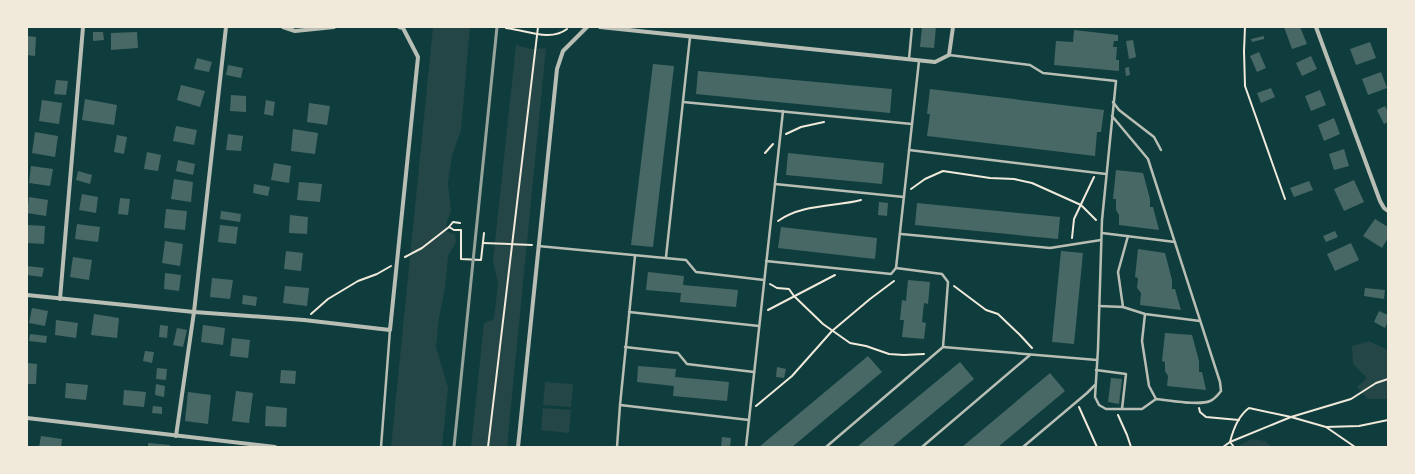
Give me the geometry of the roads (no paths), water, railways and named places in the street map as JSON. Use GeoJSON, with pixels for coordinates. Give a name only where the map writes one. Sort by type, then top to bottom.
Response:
{"type":"FeatureCollection","features":[{"type":"Feature","properties":{"kind":"street"},"geometry":{"type":"LineString","coordinates":[[60,299],[83,27]]}},
{"type":"Feature","properties":{"kind":"street"},"geometry":{"type":"LineString","coordinates":[[176,436],[194,312],[226,27]]}},
{"type":"Feature","properties":{"kind":"street"},"geometry":{"type":"LineString","coordinates":[[283,27],[296,31],[334,27]]}},
{"type":"Feature","properties":{"kind":"street"},"geometry":{"type":"LineString","coordinates":[[27,295],[194,312],[304,320],[390,330],[418,58],[403,28],[399,27]]}},
{"type":"Feature","properties":{"kind":"street"},"geometry":{"type":"LineString","coordinates":[[518,447],[537,246],[557,69],[563,51],[587,27]]}},
{"type":"Feature","properties":{"kind":"street"},"geometry":{"type":"LineString","coordinates":[[600,27],[935,62],[949,55],[953,27]]}},
{"type":"Feature","properties":{"kind":"street"},"geometry":{"type":"LineString","coordinates":[[1316,27],[1380,201],[1384,208],[1388,211]]}},
{"type":"Feature","properties":{"kind":"street"},"geometry":{"type":"LineString","coordinates":[[27,418],[275,447]]}},
{"type":"Feature","properties":{"kind":"lane"},"geometry":{"type":"LineString","coordinates":[[909,60],[912,27]]}},
{"type":"Feature","properties":{"kind":"lane"},"geometry":{"type":"LineString","coordinates":[[666,258],[690,37]]}},
{"type":"Feature","properties":{"kind":"lane"},"geometry":{"type":"LineString","coordinates":[[949,55],[1030,65],[1043,73],[1116,81],[1113,102],[1101,233],[1095,397],[1099,405],[1106,409],[1142,409],[1156,399],[1199,403],[1209,402],[1218,396],[1221,391],[1220,382],[1148,159],[1112,116]]}},
{"type":"Feature","properties":{"kind":"lane"},"geometry":{"type":"LineString","coordinates":[[766,261],[890,274],[896,268],[901,234],[919,61]]}},
{"type":"Feature","properties":{"kind":"lane"},"geometry":{"type":"LineString","coordinates":[[683,102],[912,124]]}},
{"type":"Feature","properties":{"kind":"lane"},"geometry":{"type":"LineString","coordinates":[[1113,102],[1119,110],[1154,137],[1161,150]]}},
{"type":"Feature","properties":{"kind":"lane"},"geometry":{"type":"LineString","coordinates":[[746,447],[783,111]]}},
{"type":"Feature","properties":{"kind":"lane"},"geometry":{"type":"LineString","coordinates":[[909,150],[1106,174]]}},
{"type":"Feature","properties":{"kind":"lane"},"geometry":{"type":"LineString","coordinates":[[775,184],[904,197]]}},
{"type":"Feature","properties":{"kind":"lane"},"geometry":{"type":"LineString","coordinates":[[1101,233],[1174,242]]}},
{"type":"Feature","properties":{"kind":"lane"},"geometry":{"type":"LineString","coordinates":[[901,234],[1050,248],[1101,240]]}},
{"type":"Feature","properties":{"kind":"lane"},"geometry":{"type":"LineString","coordinates":[[1122,307],[1118,272],[1128,236]]}},
{"type":"Feature","properties":{"kind":"lane"},"geometry":{"type":"LineString","coordinates":[[537,246],[686,260],[696,272],[764,280]]}},
{"type":"Feature","properties":{"kind":"lane"},"geometry":{"type":"LineString","coordinates":[[617,447],[625,347],[635,256]]}},
{"type":"Feature","properties":{"kind":"lane"},"geometry":{"type":"LineString","coordinates":[[896,268],[942,274],[948,282],[943,347]]}},
{"type":"Feature","properties":{"kind":"lane"},"geometry":{"type":"LineString","coordinates":[[1099,306],[1122,307],[1144,314],[1200,322]]}},
{"type":"Feature","properties":{"kind":"lane"},"geometry":{"type":"LineString","coordinates":[[629,312],[759,326]]}},
{"type":"Feature","properties":{"kind":"lane"},"geometry":{"type":"LineString","coordinates":[[1144,314],[1142,341],[1149,386],[1156,399]]}},
{"type":"Feature","properties":{"kind":"lane"},"geometry":{"type":"LineString","coordinates":[[381,447],[390,330]]}},
{"type":"Feature","properties":{"kind":"lane"},"geometry":{"type":"LineString","coordinates":[[625,347],[678,353],[687,364],[754,372]]}},
{"type":"Feature","properties":{"kind":"lane"},"geometry":{"type":"LineString","coordinates":[[826,447],[943,347],[1097,360]]}},
{"type":"Feature","properties":{"kind":"lane"},"geometry":{"type":"LineString","coordinates":[[922,447],[1030,355]]}},
{"type":"Feature","properties":{"kind":"lane"},"geometry":{"type":"LineString","coordinates":[[1096,370],[1126,374],[1122,409]]}},
{"type":"Feature","properties":{"kind":"lane"},"geometry":{"type":"LineString","coordinates":[[1023,447],[1095,385]]}},
{"type":"Feature","properties":{"kind":"lane"},"geometry":{"type":"LineString","coordinates":[[620,405],[749,420]]}},
{"type":"Feature","properties":{"kind":"railway"},"geometry":{"type":"LineString","coordinates":[[454,447],[497,27]]}}]}
